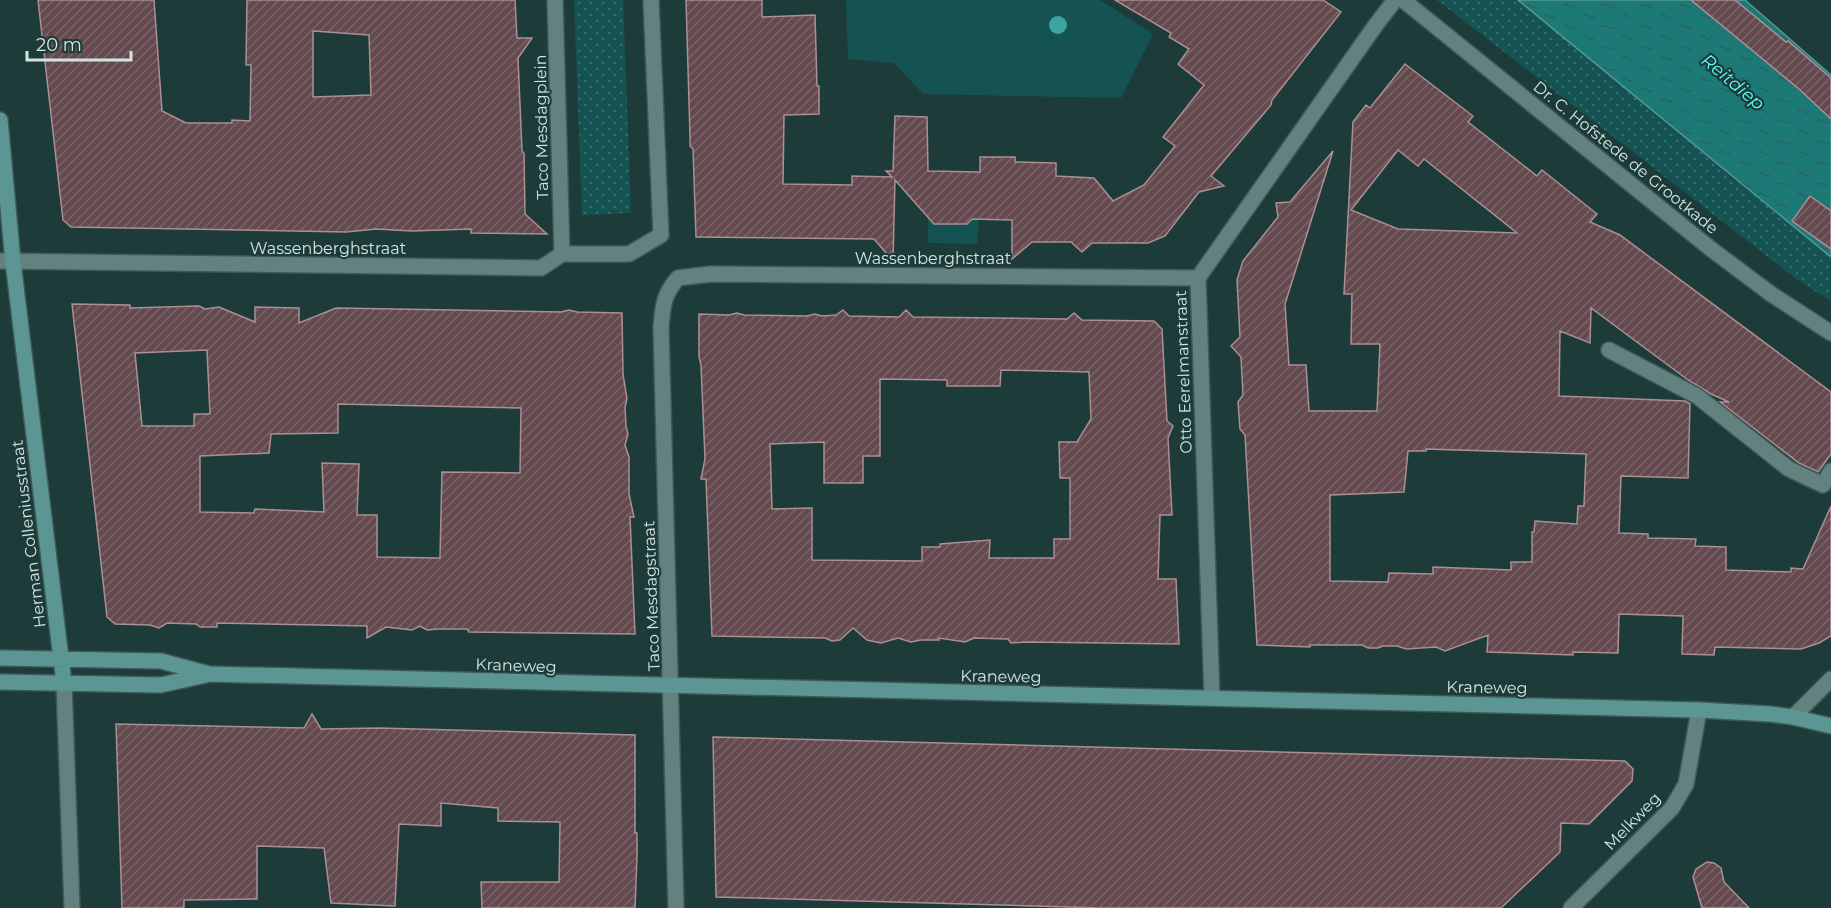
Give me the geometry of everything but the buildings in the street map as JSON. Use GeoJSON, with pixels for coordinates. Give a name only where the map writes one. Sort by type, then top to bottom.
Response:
{"type":"FeatureCollection","features":[{"type":"Feature","properties":{"kind":"street","name":"Taco Mesdagplein"},"geometry":{"type":"LineString","coordinates":[[555,0],[562,254]]}},
{"type":"Feature","properties":{"kind":"street","name":"Wassenberghstraat"},"geometry":{"type":"LineString","coordinates":[[6,261],[541,268],[562,254],[630,254],[661,235],[651,0]]}},
{"type":"Feature","properties":{"kind":"street","name":"Otto Eerelmanstraat"},"geometry":{"type":"LineString","coordinates":[[1212,698],[1198,278],[1395,0]]}},
{"type":"Feature","properties":{"kind":"street","name":"Dr. C. Hofstede de Grootkade"},"geometry":{"type":"LineString","coordinates":[[1403,0],[1711,249],[1771,294],[1831,333]]}},
{"type":"Feature","properties":{"kind":"street","name":"Herman Colleniusstraat"},"geometry":{"type":"LineString","coordinates":[[0,120],[6,261],[64,683],[72,908]]}},
{"type":"Feature","properties":{"kind":"street","name":"Wassenberghstraat"},"geometry":{"type":"LineString","coordinates":[[672,286],[678,278],[711,274],[1198,278]]}},
{"type":"Feature","properties":{"kind":"street","name":"Taco Mesdagstraat"},"geometry":{"type":"LineString","coordinates":[[672,286],[663,300],[661,327],[676,908]]}},
{"type":"Feature","properties":{"kind":"street"},"geometry":{"type":"LineString","coordinates":[[1609,350],[1697,396],[1788,469],[1823,485],[1831,471]]}},
{"type":"Feature","properties":{"kind":"street","name":"Kraneweg"},"geometry":{"type":"LineString","coordinates":[[0,658],[161,661],[208,674],[671,687],[1700,710],[1793,717],[1831,726]]}},
{"type":"Feature","properties":{"kind":"street","name":"Kraneweg"},"geometry":{"type":"LineString","coordinates":[[0,682],[161,685],[208,674]]}},
{"type":"Feature","properties":{"kind":"street"},"geometry":{"type":"LineString","coordinates":[[1793,717],[1831,679]]}},
{"type":"Feature","properties":{"kind":"street","name":"Melkweg"},"geometry":{"type":"LineString","coordinates":[[1571,908],[1672,808],[1686,784],[1700,710]]}},
{"type":"Feature","properties":{"kind":"shaded area"},"geometry":{"type":"Polygon","coordinates":[[[574,0],[623,0],[631,213],[582,215],[574,0]]]}},
{"type":"Feature","properties":{"kind":"shaded area"},"geometry":{"type":"Polygon","coordinates":[[[846,0],[1100,0],[1153,34],[1121,98],[923,94],[894,63],[848,59],[846,0]]]}},
{"type":"Feature","properties":{"kind":"shaded area"},"geometry":{"type":"Polygon","coordinates":[[[1437,0],[1518,0],[1831,257],[1831,301],[1799,281],[1437,0]]]}},
{"type":"Feature","properties":{"kind":"shaded area"},"geometry":{"type":"Polygon","coordinates":[[[928,219],[932,219],[935,224],[967,224],[970,219],[979,220],[977,244],[928,243],[928,219]]]}},
{"type":"Feature","properties":{"kind":"water","name":"Reitdiep"},"geometry":{"type":"Polygon","coordinates":[[[1518,0],[1745,0],[1831,75],[1831,257],[1518,0]]]}}]}
